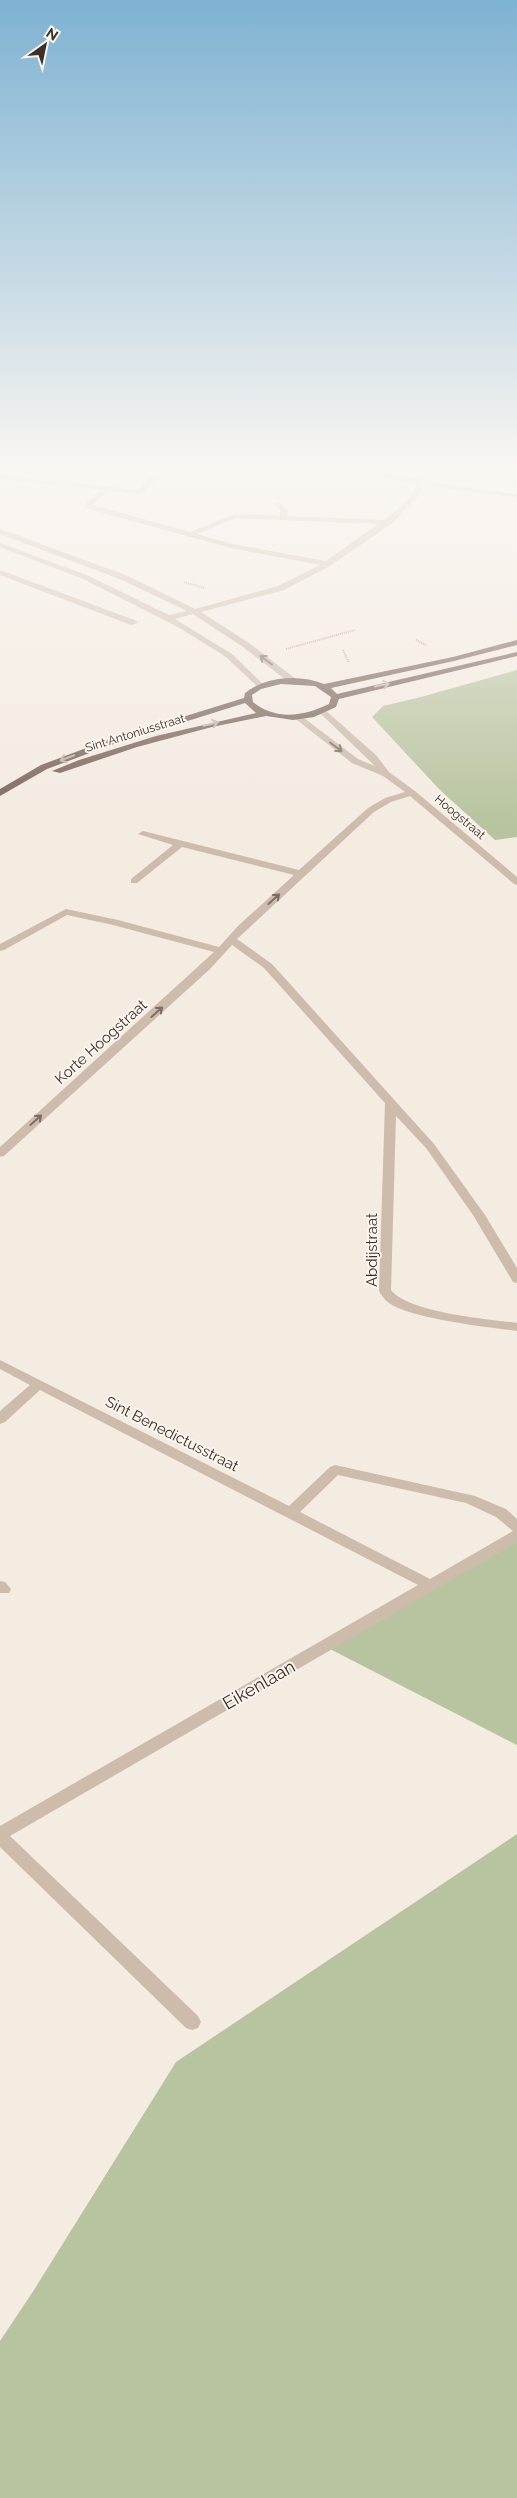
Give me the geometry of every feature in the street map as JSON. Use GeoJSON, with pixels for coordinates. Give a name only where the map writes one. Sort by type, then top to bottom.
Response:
{"type":"FeatureCollection","features":[{"type":"Feature","properties":{"kind":"main road"},"geometry":{"type":"LineString","coordinates":[[265,714],[255,710],[246,700],[247,695],[260,686],[293,681],[323,687],[454,659],[517,642]]}},
{"type":"Feature","properties":{"kind":"main road"},"geometry":{"type":"LineString","coordinates":[[335,697],[517,654]]}},
{"type":"Feature","properties":{"kind":"main road"},"geometry":{"type":"LineString","coordinates":[[323,687],[335,697]]}},
{"type":"Feature","properties":{"kind":"main road"},"geometry":{"type":"LineString","coordinates":[[324,712],[333,705],[335,697]]}},
{"type":"Feature","properties":{"kind":"main road","name":"Sint Antoniusstraat"},"geometry":{"type":"LineString","coordinates":[[0,793],[44,767],[108,742],[246,700]]}},
{"type":"Feature","properties":{"kind":"main road","name":"Sint Antoniusstraat"},"geometry":{"type":"LineString","coordinates":[[14,786],[162,736],[265,714],[297,717],[324,712]]}},
{"type":"Feature","properties":{"kind":"street"},"geometry":{"type":"LineString","coordinates":[[44,589],[134,623]]}},
{"type":"Feature","properties":{"kind":"street"},"geometry":{"type":"LineString","coordinates":[[113,589],[201,636],[246,668],[260,686]]}},
{"type":"Feature","properties":{"kind":"street"},"geometry":{"type":"LineString","coordinates":[[144,589],[196,612],[239,639],[293,681]]}},
{"type":"Feature","properties":{"kind":"street"},"geometry":{"type":"LineString","coordinates":[[169,618],[279,589]]}},
{"type":"Feature","properties":{"kind":"street","name":"Hoogstraat"},"geometry":{"type":"LineString","coordinates":[[324,712],[373,757],[386,774]]}},
{"type":"Feature","properties":{"kind":"street","name":"Hoogstraat"},"geometry":{"type":"LineString","coordinates":[[297,717],[355,761],[386,774],[412,793],[517,882]]}},
{"type":"Feature","properties":{"kind":"street","name":"Korte Hoogstraat"},"geometry":{"type":"LineString","coordinates":[[0,1153],[221,951],[371,810],[388,800],[412,793]]}},
{"type":"Feature","properties":{"kind":"street"},"geometry":{"type":"LineString","coordinates":[[143,834],[302,874]]}},
{"type":"Feature","properties":{"kind":"street"},"geometry":{"type":"LineString","coordinates":[[134,881],[180,844]]}},
{"type":"Feature","properties":{"kind":"street"},"geometry":{"type":"LineString","coordinates":[[0,948],[66,912],[114,922],[221,951]]}},
{"type":"Feature","properties":{"kind":"street"},"geometry":{"type":"LineString","coordinates":[[232,940],[268,966],[430,1146],[474,1208],[517,1279]]}},
{"type":"Feature","properties":{"kind":"street","name":"Abdijstraat"},"geometry":{"type":"LineString","coordinates":[[391,1102],[385,1291],[394,1301],[410,1307],[517,1327]]}},
{"type":"Feature","properties":{"kind":"street","name":"Sint Benedictusstraat"},"geometry":{"type":"LineString","coordinates":[[0,1364],[430,1585]]}},
{"type":"Feature","properties":{"kind":"street"},"geometry":{"type":"LineString","coordinates":[[0,1419],[39,1384]]}},
{"type":"Feature","properties":{"kind":"street"},"geometry":{"type":"LineString","coordinates":[[291,1513],[335,1470],[470,1499],[501,1513],[517,1527]]}},
{"type":"Feature","properties":{"kind":"street","name":"Eikenlaan"},"geometry":{"type":"LineString","coordinates":[[192,2022],[0,1835],[517,1535]]}},
{"type":"Feature","properties":{"kind":"path"},"geometry":{"type":"LineString","coordinates":[[281,651],[355,630]]}},
{"type":"Feature","properties":{"kind":"green space"},"geometry":{"type":"Polygon","coordinates":[[[517,670],[517,837],[495,840],[439,789],[372,717],[383,706],[517,670]]]}},
{"type":"Feature","properties":{"kind":"green space"},"geometry":{"type":"Polygon","coordinates":[[[517,1537],[517,1745],[330,1649],[517,1537]]]}},
{"type":"Feature","properties":{"kind":"green space"},"geometry":{"type":"Polygon","coordinates":[[[517,1834],[517,2498],[0,2498],[0,2341],[34,2290],[176,2062],[517,1834]]]}}]}
